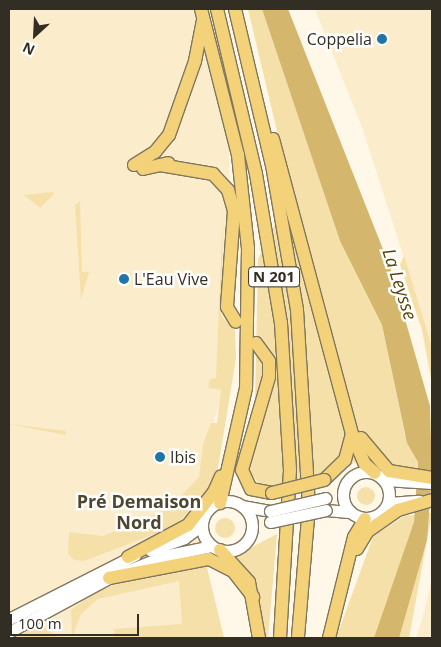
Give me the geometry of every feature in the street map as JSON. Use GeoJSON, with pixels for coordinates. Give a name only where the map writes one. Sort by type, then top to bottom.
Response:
{"type":"FeatureCollection","features":[{"type":"Feature","properties":{"kind":"highway","name":"N 201"},"geometry":{"type":"LineString","coordinates":[[217,9],[258,184],[281,323],[290,470],[280,638]]}},
{"type":"Feature","properties":{"kind":"highway","name":"N 201"},"geometry":{"type":"LineString","coordinates":[[235,9],[250,68],[297,310],[308,471],[308,557],[298,638]]}},
{"type":"Feature","properties":{"kind":"highway"},"geometry":{"type":"LineString","coordinates":[[202,14],[195,61],[169,135],[139,167],[190,160],[216,166],[237,191],[247,228]]}},
{"type":"Feature","properties":{"kind":"highway"},"geometry":{"type":"LineString","coordinates":[[202,14],[238,156],[247,228],[248,371],[229,503]]}},
{"type":"Feature","properties":{"kind":"highway"},"geometry":{"type":"LineString","coordinates":[[250,68],[283,169],[352,434],[365,464],[380,477]]}},
{"type":"Feature","properties":{"kind":"highway"},"geometry":{"type":"LineString","coordinates":[[160,165],[213,174],[228,190],[234,211],[228,307],[236,322]]}},
{"type":"Feature","properties":{"kind":"highway"},"geometry":{"type":"LineString","coordinates":[[256,343],[269,361],[269,377],[242,470],[252,489],[272,493],[324,480],[345,460],[352,434]]}},
{"type":"Feature","properties":{"kind":"highway"},"geometry":{"type":"LineString","coordinates":[[128,557],[184,529],[214,492],[234,415],[243,403]]}},
{"type":"Feature","properties":{"kind":"highway"},"geometry":{"type":"LineString","coordinates":[[347,409],[370,454],[399,480],[432,478]]}},
{"type":"Feature","properties":{"kind":"highway"},"geometry":{"type":"LineString","coordinates":[[349,565],[365,534],[394,506],[432,500]]}},
{"type":"Feature","properties":{"kind":"highway"},"geometry":{"type":"LineString","coordinates":[[329,638],[349,565],[354,537],[365,518]]}},
{"type":"Feature","properties":{"kind":"highway"},"geometry":{"type":"LineString","coordinates":[[216,548],[242,569],[253,597],[259,638]]}},
{"type":"Feature","properties":{"kind":"highway"},"geometry":{"type":"LineString","coordinates":[[304,638],[308,557]]}},
{"type":"Feature","properties":{"kind":"highway"},"geometry":{"type":"LineString","coordinates":[[109,578],[209,559],[234,571],[253,597]]}},
{"type":"Feature","properties":{"kind":"main road"},"geometry":{"type":"LineString","coordinates":[[326,504],[356,474],[432,483]]}},
{"type":"Feature","properties":{"kind":"main road"},"geometry":{"type":"LineString","coordinates":[[9,619],[128,557],[184,538],[202,525],[210,509],[229,503],[270,516],[326,504],[365,518],[382,513],[394,506],[380,477]]}},
{"type":"Feature","properties":{"kind":"main road"},"geometry":{"type":"LineString","coordinates":[[344,487],[344,501],[351,512]]}},
{"type":"Feature","properties":{"kind":"main road"},"geometry":{"type":"LineString","coordinates":[[229,503],[251,522],[250,536]]}},
{"type":"Feature","properties":{"kind":"main road"},"geometry":{"type":"LineString","coordinates":[[9,632],[109,578],[164,556],[216,548],[237,549],[270,516]]}},
{"type":"Feature","properties":{"kind":"main road"},"geometry":{"type":"LineString","coordinates":[[202,525],[216,548]]}},
{"type":"Feature","properties":{"kind":"shaded area"},"geometry":{"type":"Polygon","coordinates":[[[9,9],[195,9],[229,144],[232,361],[208,442],[206,564],[224,638],[9,638],[9,9]]]}},
{"type":"Feature","properties":{"kind":"shaded area"},"geometry":{"type":"Polygon","coordinates":[[[248,9],[262,9],[340,241],[382,325],[405,435],[418,462],[416,470],[399,469],[373,450],[348,467],[286,487],[262,488],[249,470],[254,449],[258,259],[291,190],[248,9]]]}},
{"type":"Feature","properties":{"kind":"shaded area"},"geometry":{"type":"Polygon","coordinates":[[[262,9],[288,9],[390,267],[430,406],[432,475],[427,540],[399,638],[374,638],[414,522],[418,462],[407,443],[382,325],[340,241],[262,9]]]}},
{"type":"Feature","properties":{"kind":"shaded area"},"geometry":{"type":"Polygon","coordinates":[[[315,9],[432,9],[432,346],[363,130],[315,9]]]}},
{"type":"Feature","properties":{"kind":"shaded area"},"geometry":{"type":"Polygon","coordinates":[[[53,192],[54,194],[40,208],[24,195],[53,192]]]}},
{"type":"Feature","properties":{"kind":"shaded area"},"geometry":{"type":"Polygon","coordinates":[[[80,201],[82,272],[89,272],[81,300],[75,205],[80,201]]]}},
{"type":"Feature","properties":{"kind":"shaded area"},"geometry":{"type":"Polygon","coordinates":[[[223,209],[221,316],[235,331],[236,358],[216,480],[176,526],[84,561],[74,560],[68,554],[69,532],[103,536],[169,508],[199,477],[203,444],[211,423],[217,423],[221,390],[208,388],[210,379],[216,378],[223,209]]]}},
{"type":"Feature","properties":{"kind":"shaded area"},"geometry":{"type":"Polygon","coordinates":[[[404,256],[432,346],[432,384],[422,330],[400,265],[404,256]]]}},
{"type":"Feature","properties":{"kind":"shaded area"},"geometry":{"type":"Polygon","coordinates":[[[9,424],[66,431],[65,435],[9,424]]]}},
{"type":"Feature","properties":{"kind":"shaded area"},"geometry":{"type":"Polygon","coordinates":[[[362,487],[370,487],[375,492],[373,503],[362,505],[357,500],[357,492],[362,487]]]}},
{"type":"Feature","properties":{"kind":"shaded area"},"geometry":{"type":"Polygon","coordinates":[[[432,513],[409,638],[336,638],[373,537],[404,516],[432,513]]]}},
{"type":"Feature","properties":{"kind":"shaded area"},"geometry":{"type":"Polygon","coordinates":[[[225,518],[232,521],[235,528],[232,535],[225,538],[218,535],[215,528],[218,521],[225,518]]]}},
{"type":"Feature","properties":{"kind":"shaded area"},"geometry":{"type":"Polygon","coordinates":[[[277,534],[268,638],[264,638],[255,580],[235,556],[277,534]]]}},
{"type":"Feature","properties":{"kind":"shaded area"},"geometry":{"type":"Polygon","coordinates":[[[206,564],[224,638],[114,638],[114,629],[182,624],[179,581],[98,599],[81,614],[72,638],[71,610],[96,591],[160,570],[206,564]]]}},
{"type":"Feature","properties":{"kind":"shaded area"},"geometry":{"type":"Polygon","coordinates":[[[432,579],[432,638],[416,638],[422,620],[432,579]]]}},
{"type":"Feature","properties":{"kind":"shaded area"},"geometry":{"type":"Polygon","coordinates":[[[41,625],[59,638],[15,638],[35,627],[41,625]]]}},
{"type":"Feature","properties":{"kind":"place","name":"Coppelia"},"geometry":{"type":"Point","coordinates":[382,39]}},
{"type":"Feature","properties":{"kind":"place","name":"L'Eau Vive"},"geometry":{"type":"Point","coordinates":[124,279]}},
{"type":"Feature","properties":{"kind":"place","name":"Ibis"},"geometry":{"type":"Point","coordinates":[160,457]}},
{"type":"Feature","properties":{"kind":"district","name":"Pré Demaison Nord"},"geometry":{"type":"Point","coordinates":[139,512]}},
{"type":"Feature","properties":{"kind":"water label","name":"La Leysse"},"geometry":{"type":"Point","coordinates":[400,284]}}]}
